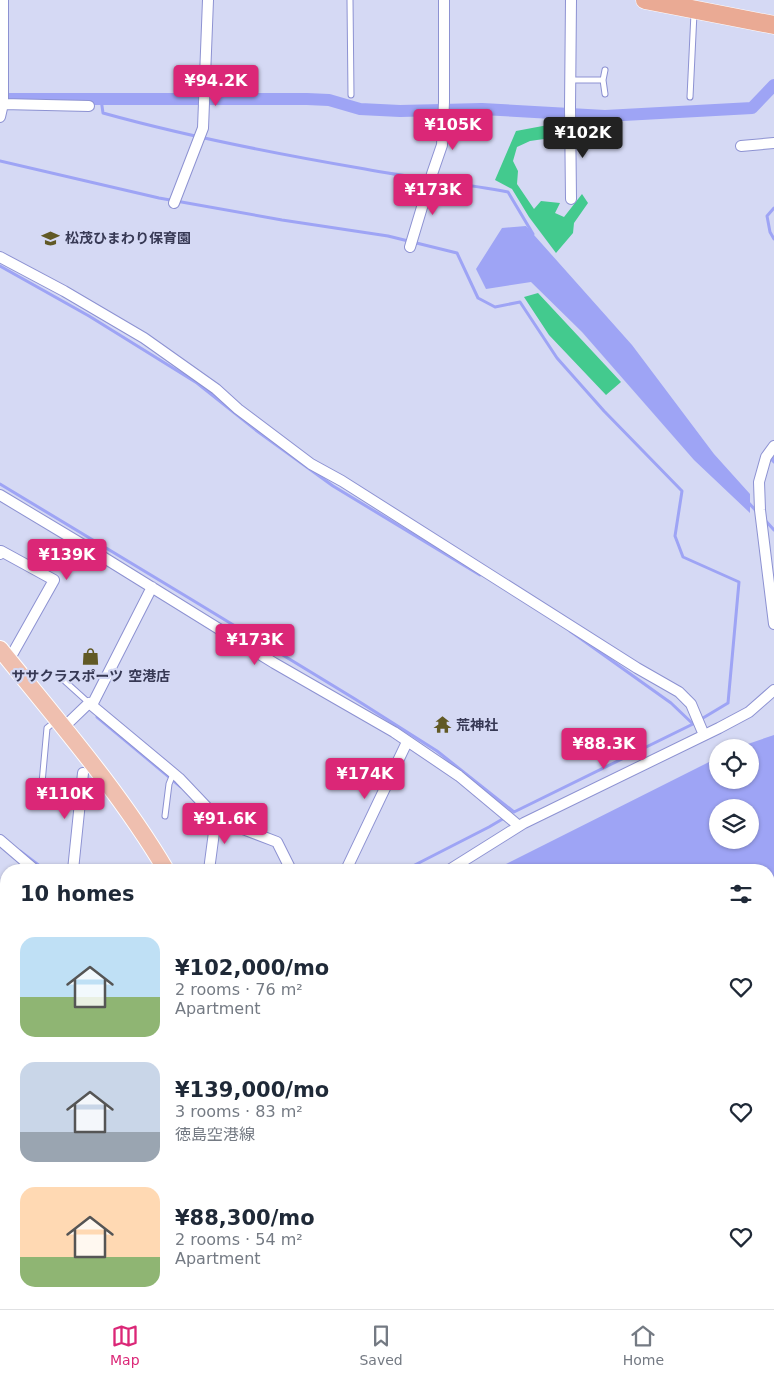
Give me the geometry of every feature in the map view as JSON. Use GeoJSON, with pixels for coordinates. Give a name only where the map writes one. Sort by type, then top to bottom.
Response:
{"type":"FeatureCollection","features":[{"type":"Feature","properties":{"kind":"highway"},"geometry":{"type":"LineString","coordinates":[[645,0],[691,7],[774,25]]}},
{"type":"Feature","properties":{"kind":"main road"},"geometry":{"type":"LineString","coordinates":[[4,655],[115,792],[162,864]]}},
{"type":"Feature","properties":{"kind":"street"},"geometry":{"type":"LineString","coordinates":[[0,117],[3,104],[2,0]]}},
{"type":"Feature","properties":{"kind":"street"},"geometry":{"type":"LineString","coordinates":[[174,203],[203,128],[208,0]]}},
{"type":"Feature","properties":{"kind":"street"},"geometry":{"type":"LineString","coordinates":[[410,247],[442,144],[444,0]]}},
{"type":"Feature","properties":{"kind":"street"},"geometry":{"type":"LineString","coordinates":[[571,0],[571,200]]}},
{"type":"Feature","properties":{"kind":"street"},"geometry":{"type":"LineString","coordinates":[[3,104],[89,106]]}},
{"type":"Feature","properties":{"kind":"street"},"geometry":{"type":"LineString","coordinates":[[741,146],[774,143]]}},
{"type":"Feature","properties":{"kind":"street"},"geometry":{"type":"LineString","coordinates":[[0,257],[64,291],[144,338],[216,389],[238,409],[311,464],[342,480],[637,668],[680,692],[691,704],[704,736]]}},
{"type":"Feature","properties":{"kind":"street"},"geometry":{"type":"LineString","coordinates":[[774,446],[766,457],[759,482],[760,510],[774,624]]}},
{"type":"Feature","properties":{"kind":"street"},"geometry":{"type":"LineString","coordinates":[[0,495],[274,663],[385,727],[459,776],[519,826]]}},
{"type":"Feature","properties":{"kind":"street"},"geometry":{"type":"LineString","coordinates":[[0,554],[1,551],[54,580],[4,655]]}},
{"type":"Feature","properties":{"kind":"street"},"geometry":{"type":"LineString","coordinates":[[60,724],[90,704],[152,587]]}},
{"type":"Feature","properties":{"kind":"street"},"geometry":{"type":"LineString","coordinates":[[459,864],[519,826],[704,736],[749,712],[774,690]]}},
{"type":"Feature","properties":{"kind":"street"},"geometry":{"type":"LineString","coordinates":[[90,704],[174,773],[216,817],[277,842],[288,864]]}},
{"type":"Feature","properties":{"kind":"street"},"geometry":{"type":"LineString","coordinates":[[349,864],[407,742]]}},
{"type":"Feature","properties":{"kind":"street"},"geometry":{"type":"LineString","coordinates":[[73,864],[83,773]]}},
{"type":"Feature","properties":{"kind":"street"},"geometry":{"type":"LineString","coordinates":[[210,864],[216,817]]}},
{"type":"Feature","properties":{"kind":"street"},"geometry":{"type":"LineString","coordinates":[[0,840],[28,864]]}},
{"type":"Feature","properties":{"kind":"lane"},"geometry":{"type":"LineString","coordinates":[[350,0],[351,94]]}},
{"type":"Feature","properties":{"kind":"lane"},"geometry":{"type":"LineString","coordinates":[[690,97],[691,7]]}},
{"type":"Feature","properties":{"kind":"lane"},"geometry":{"type":"LineString","coordinates":[[605,70],[603,80],[605,94]]}},
{"type":"Feature","properties":{"kind":"lane"},"geometry":{"type":"LineString","coordinates":[[570,80],[603,80]]}},
{"type":"Feature","properties":{"kind":"lane"},"geometry":{"type":"LineString","coordinates":[[58,675],[90,704]]}},
{"type":"Feature","properties":{"kind":"lane"},"geometry":{"type":"LineString","coordinates":[[42,783],[47,728],[60,724]]}},
{"type":"Feature","properties":{"kind":"lane"},"geometry":{"type":"LineString","coordinates":[[165,816],[169,784],[174,773]]}},
{"type":"Feature","properties":{"kind":"green space"},"geometry":{"type":"Polygon","coordinates":[[[548,125],[556,130],[544,139],[530,141],[517,147],[513,161],[518,171],[517,184],[534,209],[541,201],[560,203],[555,213],[564,217],[582,194],[588,203],[574,223],[573,233],[556,253],[529,217],[512,189],[495,180],[516,131],[548,125]]]}},
{"type":"Feature","properties":{"kind":"green space"},"geometry":{"type":"Polygon","coordinates":[[[538,293],[621,382],[606,395],[549,335],[524,297],[538,293]]]}},
{"type":"Feature","properties":{"kind":"water"},"geometry":{"type":"Polygon","coordinates":[[[526,226],[632,345],[714,454],[750,494],[750,513],[694,460],[582,332],[531,282],[486,289],[476,269],[502,228],[526,226]]]}},
{"type":"Feature","properties":{"kind":"water"},"geometry":{"type":"Polygon","coordinates":[[[774,735],[774,864],[506,864],[709,762],[709,789],[759,789],[759,740],[774,735]]]}},
{"type":"Feature","properties":{"kind":"waterway"},"geometry":{"type":"LineString","coordinates":[[0,99],[307,99],[329,100],[360,109],[400,111],[482,109],[605,116],[752,108],[774,85]]}},
{"type":"Feature","properties":{"kind":"waterway"},"geometry":{"type":"LineString","coordinates":[[101,99],[103,113],[200,137],[332,163],[508,192],[533,234]]}},
{"type":"Feature","properties":{"kind":"waterway"},"geometry":{"type":"LineString","coordinates":[[0,161],[159,198],[282,220],[388,236],[457,253],[478,298],[495,307],[520,302],[557,358],[604,411],[682,491],[675,536],[683,557],[739,582],[728,703],[693,724],[514,812],[437,751],[355,699],[0,484]]}},
{"type":"Feature","properties":{"kind":"waterway"},"geometry":{"type":"LineString","coordinates":[[774,208],[767,216],[770,232],[774,239]]}},
{"type":"Feature","properties":{"kind":"waterway"},"geometry":{"type":"LineString","coordinates":[[0,266],[89,316],[197,383],[257,431],[333,486],[480,575]]}},
{"type":"Feature","properties":{"kind":"waterway"},"geometry":{"type":"LineString","coordinates":[[774,458],[772,460],[774,462]]}},
{"type":"Feature","properties":{"kind":"waterway"},"geometry":{"type":"LineString","coordinates":[[747,501],[758,513]]}},
{"type":"Feature","properties":{"kind":"waterway"},"geometry":{"type":"LineString","coordinates":[[764,519],[774,530]]}},
{"type":"Feature","properties":{"kind":"waterway"},"geometry":{"type":"LineString","coordinates":[[570,631],[671,703],[693,724]]}},
{"type":"Feature","properties":{"kind":"waterway"},"geometry":{"type":"LineString","coordinates":[[97,717],[181,787]]}},
{"type":"Feature","properties":{"kind":"waterway"},"geometry":{"type":"LineString","coordinates":[[417,864],[506,817]]}},
{"type":"Feature","properties":{"kind":"waterway"},"geometry":{"type":"LineString","coordinates":[[20,851],[37,864]]}},
{"type":"Feature","properties":{"kind":"place","name":"松茂ひまわり保育園"},"geometry":{"type":"Point","coordinates":[51,238]}},
{"type":"Feature","properties":{"kind":"place","name":"ササクラスポーツ 空港店"},"geometry":{"type":"Point","coordinates":[91,656]}},
{"type":"Feature","properties":{"kind":"place","name":"荒神社"},"geometry":{"type":"Point","coordinates":[442,725]}}]}
